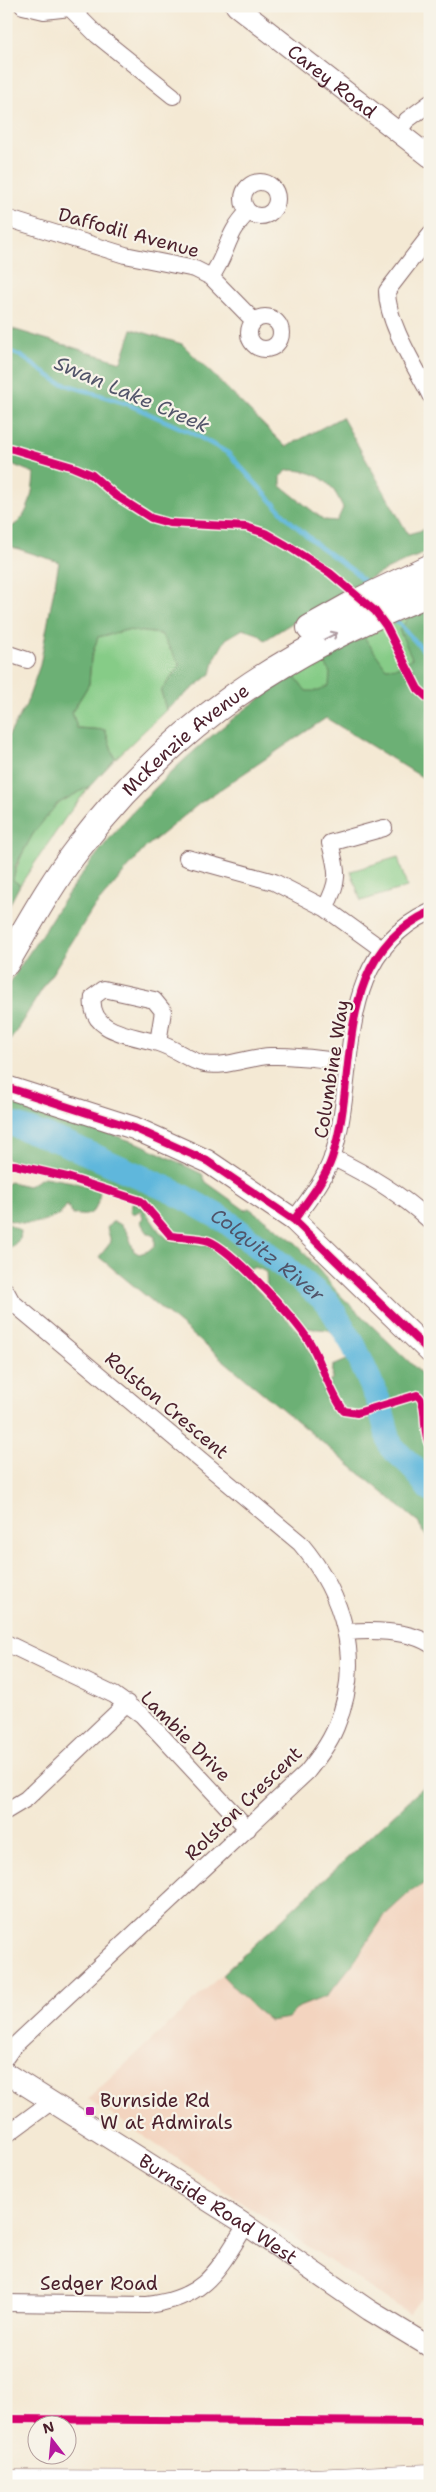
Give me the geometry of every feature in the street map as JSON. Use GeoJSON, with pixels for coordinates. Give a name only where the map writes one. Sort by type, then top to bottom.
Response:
{"type":"FeatureCollection","features":[{"type":"Feature","properties":{"kind":"highway"},"geometry":{"type":"LineString","coordinates":[[6,2476],[33,2485]]}},
{"type":"Feature","properties":{"kind":"highway"},"geometry":{"type":"LineString","coordinates":[[6,2484],[327,2484],[430,2478]]}},
{"type":"Feature","properties":{"kind":"main road","name":"McKenzie Avenue"},"geometry":{"type":"LineString","coordinates":[[6,933],[33,888],[72,832],[106,791],[143,752],[187,714],[234,677],[287,642],[410,593],[430,567]]}},
{"type":"Feature","properties":{"kind":"main road","name":"McKenzie Avenue"},"geometry":{"type":"LineString","coordinates":[[6,963],[78,849],[122,795],[156,760],[202,720],[266,673],[321,641],[359,612]]}},
{"type":"Feature","properties":{"kind":"main road"},"geometry":{"type":"LineString","coordinates":[[6,1087],[134,1128],[207,1161],[294,1220],[430,1352]]}},
{"type":"Feature","properties":{"kind":"street"},"geometry":{"type":"LineString","coordinates":[[23,6],[44,11],[71,7],[96,35],[173,96]]}},
{"type":"Feature","properties":{"kind":"street","name":"Carey Road"},"geometry":{"type":"LineString","coordinates":[[236,6],[430,157]]}},
{"type":"Feature","properties":{"kind":"street"},"geometry":{"type":"LineString","coordinates":[[398,132],[407,120],[430,103]]}},
{"type":"Feature","properties":{"kind":"street"},"geometry":{"type":"LineString","coordinates":[[211,277],[220,264],[231,232],[248,212]]}},
{"type":"Feature","properties":{"kind":"street","name":"Daffodil Avenue"},"geometry":{"type":"LineString","coordinates":[[6,218],[125,256],[195,269],[211,277],[254,321]]}},
{"type":"Feature","properties":{"kind":"street"},"geometry":{"type":"LineString","coordinates":[[430,235],[387,291],[387,302],[430,394]]}},
{"type":"Feature","properties":{"kind":"street"},"geometry":{"type":"LineString","coordinates":[[6,653],[27,660]]}},
{"type":"Feature","properties":{"kind":"street"},"geometry":{"type":"LineString","coordinates":[[325,908],[337,881],[337,870],[330,844],[384,828]]}},
{"type":"Feature","properties":{"kind":"street"},"geometry":{"type":"LineString","coordinates":[[187,858],[274,882],[325,908],[383,950]]}},
{"type":"Feature","properties":{"kind":"street","name":"Columbine Way"},"geometry":{"type":"LineString","coordinates":[[294,1220],[318,1186],[332,1157],[358,997],[366,976],[383,950],[409,924],[430,912]]}},
{"type":"Feature","properties":{"kind":"street"},"geometry":{"type":"LineString","coordinates":[[158,1043],[191,1060],[206,1064],[270,1056],[347,1062]]}},
{"type":"Feature","properties":{"kind":"street"},"geometry":{"type":"LineString","coordinates":[[332,1157],[390,1188],[430,1221]]}},
{"type":"Feature","properties":{"kind":"street","name":"Rolston Crescent"},"geometry":{"type":"LineString","coordinates":[[6,1291],[12,1302],[300,1543],[328,1579],[347,1632],[347,1680],[336,1726],[325,1748],[308,1772],[13,2047],[6,2058]]}},
{"type":"Feature","properties":{"kind":"street"},"geometry":{"type":"LineString","coordinates":[[347,1632],[372,1630],[421,1639],[430,1644]]}},
{"type":"Feature","properties":{"kind":"street","name":"Lambie Drive"},"geometry":{"type":"LineString","coordinates":[[6,1643],[127,1703],[142,1714],[248,1829]]}},
{"type":"Feature","properties":{"kind":"street"},"geometry":{"type":"LineString","coordinates":[[6,1811],[26,1799],[127,1703]]}},
{"type":"Feature","properties":{"kind":"street","name":"Burnside Road West"},"geometry":{"type":"LineString","coordinates":[[6,2073],[246,2225],[369,2310],[430,2346]]}},
{"type":"Feature","properties":{"kind":"street"},"geometry":{"type":"LineString","coordinates":[[6,2136],[52,2101]]}},
{"type":"Feature","properties":{"kind":"street","name":"Sedger Road"},"geometry":{"type":"LineString","coordinates":[[6,2303],[147,2305],[186,2297],[203,2286],[217,2270],[246,2225]]}},
{"type":"Feature","properties":{"kind":"shaded area"},"geometry":{"type":"Polygon","coordinates":[[[430,1781],[430,2305],[420,2299],[409,2314],[88,2099],[430,1781]]]}},
{"type":"Feature","properties":{"kind":"green space"},"geometry":{"type":"Polygon","coordinates":[[[6,327],[121,362],[132,329],[182,344],[286,447],[342,417],[408,534],[430,528],[430,551],[366,580],[265,640],[258,634],[243,629],[226,639],[215,658],[211,674],[166,710],[161,691],[180,665],[161,634],[127,630],[98,637],[91,658],[89,684],[72,712],[77,728],[105,730],[115,759],[90,786],[57,804],[33,834],[16,865],[13,880],[20,885],[6,911],[6,740],[26,705],[40,665],[59,562],[6,545],[6,529],[20,520],[28,506],[31,498],[34,473],[6,462],[6,327]],[[288,470],[281,476],[281,486],[324,520],[337,521],[343,508],[334,491],[315,475],[288,470]]]}},
{"type":"Feature","properties":{"kind":"green space"},"geometry":{"type":"Polygon","coordinates":[[[430,606],[430,782],[326,718],[200,803],[146,847],[92,910],[6,1047],[4,1010],[7,990],[15,975],[68,893],[95,856],[154,789],[220,729],[294,675],[306,691],[319,691],[329,685],[330,673],[323,659],[364,637],[386,668],[398,667],[412,658],[399,630],[411,615],[430,606]]]}},
{"type":"Feature","properties":{"kind":"green space"},"geometry":{"type":"Polygon","coordinates":[[[411,615],[430,782],[305,691],[294,675],[341,648],[411,615]]]}},
{"type":"Feature","properties":{"kind":"green space"},"geometry":{"type":"Polygon","coordinates":[[[127,630],[161,634],[180,665],[161,691],[166,710],[115,759],[105,730],[77,728],[72,712],[89,684],[91,658],[98,637],[127,630]]]}},
{"type":"Feature","properties":{"kind":"green space"},"geometry":{"type":"Polygon","coordinates":[[[90,786],[66,817],[20,885],[13,880],[25,849],[44,817],[59,803],[90,786]]]}},
{"type":"Feature","properties":{"kind":"green space"},"geometry":{"type":"Polygon","coordinates":[[[398,857],[407,887],[361,901],[351,871],[398,857]]]}},
{"type":"Feature","properties":{"kind":"green space"},"geometry":{"type":"Polygon","coordinates":[[[6,1099],[143,1145],[202,1174],[206,1182],[245,1210],[249,1208],[296,1243],[339,1294],[430,1382],[430,1542],[417,1521],[99,1257],[111,1242],[107,1228],[112,1222],[121,1225],[127,1233],[134,1251],[139,1254],[148,1251],[155,1245],[155,1237],[148,1233],[140,1222],[143,1219],[141,1210],[134,1214],[130,1211],[133,1201],[143,1208],[159,1231],[169,1240],[212,1246],[292,1324],[303,1338],[326,1384],[332,1380],[333,1366],[349,1359],[344,1347],[329,1330],[307,1328],[267,1288],[266,1272],[255,1267],[248,1270],[213,1238],[179,1234],[170,1230],[140,1197],[71,1175],[44,1171],[9,1161],[6,1157],[6,1099]]]}},
{"type":"Feature","properties":{"kind":"green space"},"geometry":{"type":"Polygon","coordinates":[[[44,1177],[73,1182],[100,1191],[95,1209],[86,1215],[73,1215],[67,1205],[59,1216],[37,1223],[16,1222],[6,1219],[6,1184],[10,1182],[28,1186],[44,1177]]]}},
{"type":"Feature","properties":{"kind":"green space"},"geometry":{"type":"Polygon","coordinates":[[[9,1224],[21,1231],[20,1239],[6,1252],[6,1226],[9,1224]]]}},
{"type":"Feature","properties":{"kind":"green space"},"geometry":{"type":"Polygon","coordinates":[[[430,1781],[430,1880],[410,1892],[385,1915],[354,1962],[327,1996],[299,2007],[288,2018],[270,2021],[254,2008],[222,1975],[430,1781]]]}},
{"type":"Feature","properties":{"kind":"waterway","name":"Swan Lake Creek"},"geometry":{"type":"LineString","coordinates":[[6,350],[21,356],[58,382],[125,403],[192,433],[228,453],[289,520],[320,547],[355,572],[369,587]]}},
{"type":"Feature","properties":{"kind":"waterway","name":"Swan Lake Creek"},"geometry":{"type":"LineString","coordinates":[[394,618],[424,651],[430,661]]}},
{"type":"Feature","properties":{"kind":"waterway","name":"Colquitz River"},"geometry":{"type":"LineString","coordinates":[[6,1122],[65,1143],[174,1192],[226,1221],[328,1303],[354,1346],[379,1402],[391,1447],[412,1466],[430,1490]]}},
{"type":"Feature","properties":{"kind":"cycle path"},"geometry":{"type":"LineString","coordinates":[[6,447],[73,467],[92,475],[115,495],[151,518],[169,523],[246,527],[265,533],[286,545],[330,573],[375,611],[386,626],[418,689],[430,700]]}},
{"type":"Feature","properties":{"kind":"cycle path"},"geometry":{"type":"LineString","coordinates":[[294,1220],[320,1182],[332,1158],[340,1125],[354,1021],[362,988],[376,958],[398,932],[430,912]]}},
{"type":"Feature","properties":{"kind":"cycle path"},"geometry":{"type":"LineString","coordinates":[[6,1087],[134,1128],[207,1161],[294,1220],[430,1352]]}},
{"type":"Feature","properties":{"kind":"cycle path"},"geometry":{"type":"LineString","coordinates":[[6,1165],[15,1165],[67,1177],[141,1201],[171,1236],[205,1240],[220,1247],[266,1289],[306,1337],[344,1411],[357,1413],[417,1395],[423,1404],[427,1440],[430,1446]]}},
{"type":"Feature","properties":{"kind":"cycle path"},"geometry":{"type":"LineString","coordinates":[[6,2419],[430,2422]]}},
{"type":"Feature","properties":{"kind":"place","name":"Burnside Rd W at Admirals"},"geometry":{"type":"Point","coordinates":[90,2111]}}]}
